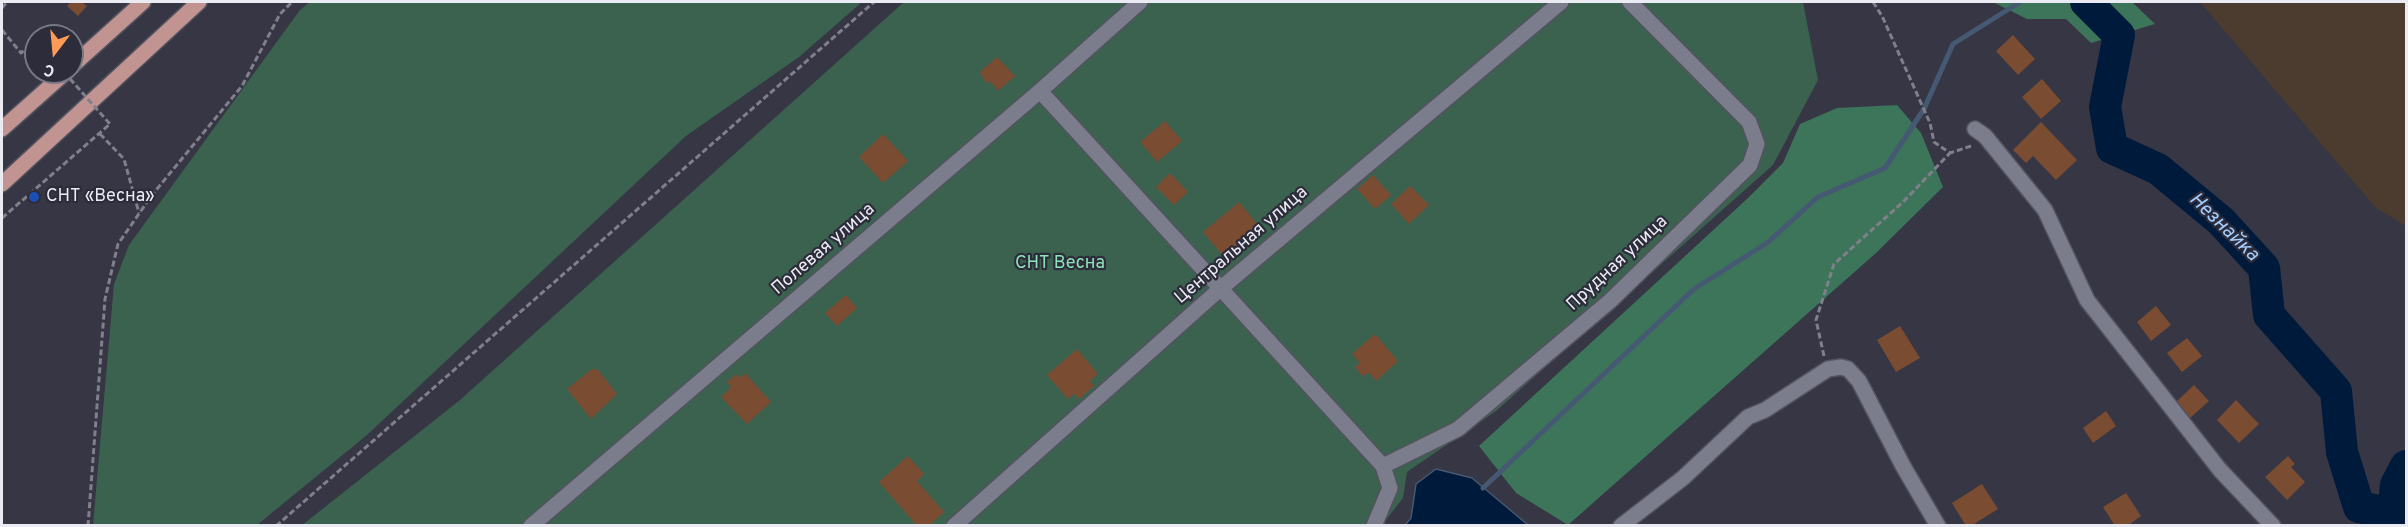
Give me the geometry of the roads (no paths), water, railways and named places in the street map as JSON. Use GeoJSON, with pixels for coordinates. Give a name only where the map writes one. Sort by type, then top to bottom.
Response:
{"type":"FeatureCollection","features":[{"type":"Feature","properties":{"kind":"main road"},"geometry":{"type":"LineString","coordinates":[[84,55],[143,2]]}},
{"type":"Feature","properties":{"kind":"main road"},"geometry":{"type":"LineString","coordinates":[[2,184],[199,2]]}},
{"type":"Feature","properties":{"kind":"main road"},"geometry":{"type":"LineString","coordinates":[[2,129],[52,84]]}},
{"type":"Feature","properties":{"kind":"street","name":"Полевая улица"},"geometry":{"type":"LineString","coordinates":[[531,525],[1040,91],[1140,2]]}},
{"type":"Feature","properties":{"kind":"street","name":"Центральная улица"},"geometry":{"type":"LineString","coordinates":[[954,525],[1220,289],[1561,2]]}},
{"type":"Feature","properties":{"kind":"street","name":"Прудная улица"},"geometry":{"type":"LineString","coordinates":[[1383,466],[1444,438],[1458,429],[1610,301],[1750,165],[1756,144],[1749,122],[1630,2]]}},
{"type":"Feature","properties":{"kind":"street"},"geometry":{"type":"LineString","coordinates":[[1040,91],[1383,466],[1390,488],[1374,525]]}},
{"type":"Feature","properties":{"kind":"street"},"geometry":{"type":"LineString","coordinates":[[1980,133],[2046,210],[2087,300],[2220,470],[2273,525]]}},
{"type":"Feature","properties":{"kind":"street"},"geometry":{"type":"LineString","coordinates":[[1621,525],[1683,478],[1748,417],[1765,410],[1828,369],[1841,366],[1856,376],[1903,466],[1938,525]]}},
{"type":"Feature","properties":{"kind":"water"},"geometry":{"type":"Polygon","coordinates":[[[1436,469],[1472,478],[1528,525],[1405,525],[1411,518],[1416,484],[1436,469]]]}},
{"type":"Feature","properties":{"kind":"waterway"},"geometry":{"type":"LineString","coordinates":[[1483,488],[1694,289],[1767,243],[1818,197],[1885,168],[1924,109],[1953,44],[2020,2]]}},
{"type":"Feature","properties":{"kind":"waterway","name":"Незнайка"},"geometry":{"type":"LineString","coordinates":[[2086,2],[2119,35],[2105,107],[2112,148],[2158,169],[2221,221],[2264,268],[2269,315],[2336,391],[2342,452],[2359,507],[2393,514],[2396,485],[2406,466]]}},
{"type":"Feature","properties":{"kind":"place","name":"СНТ «Весна»"},"geometry":{"type":"Point","coordinates":[34,197]}},
{"type":"Feature","properties":{"kind":"park label","name":"СНТ Весна"},"geometry":{"type":"Point","coordinates":[1060,264]}}]}
